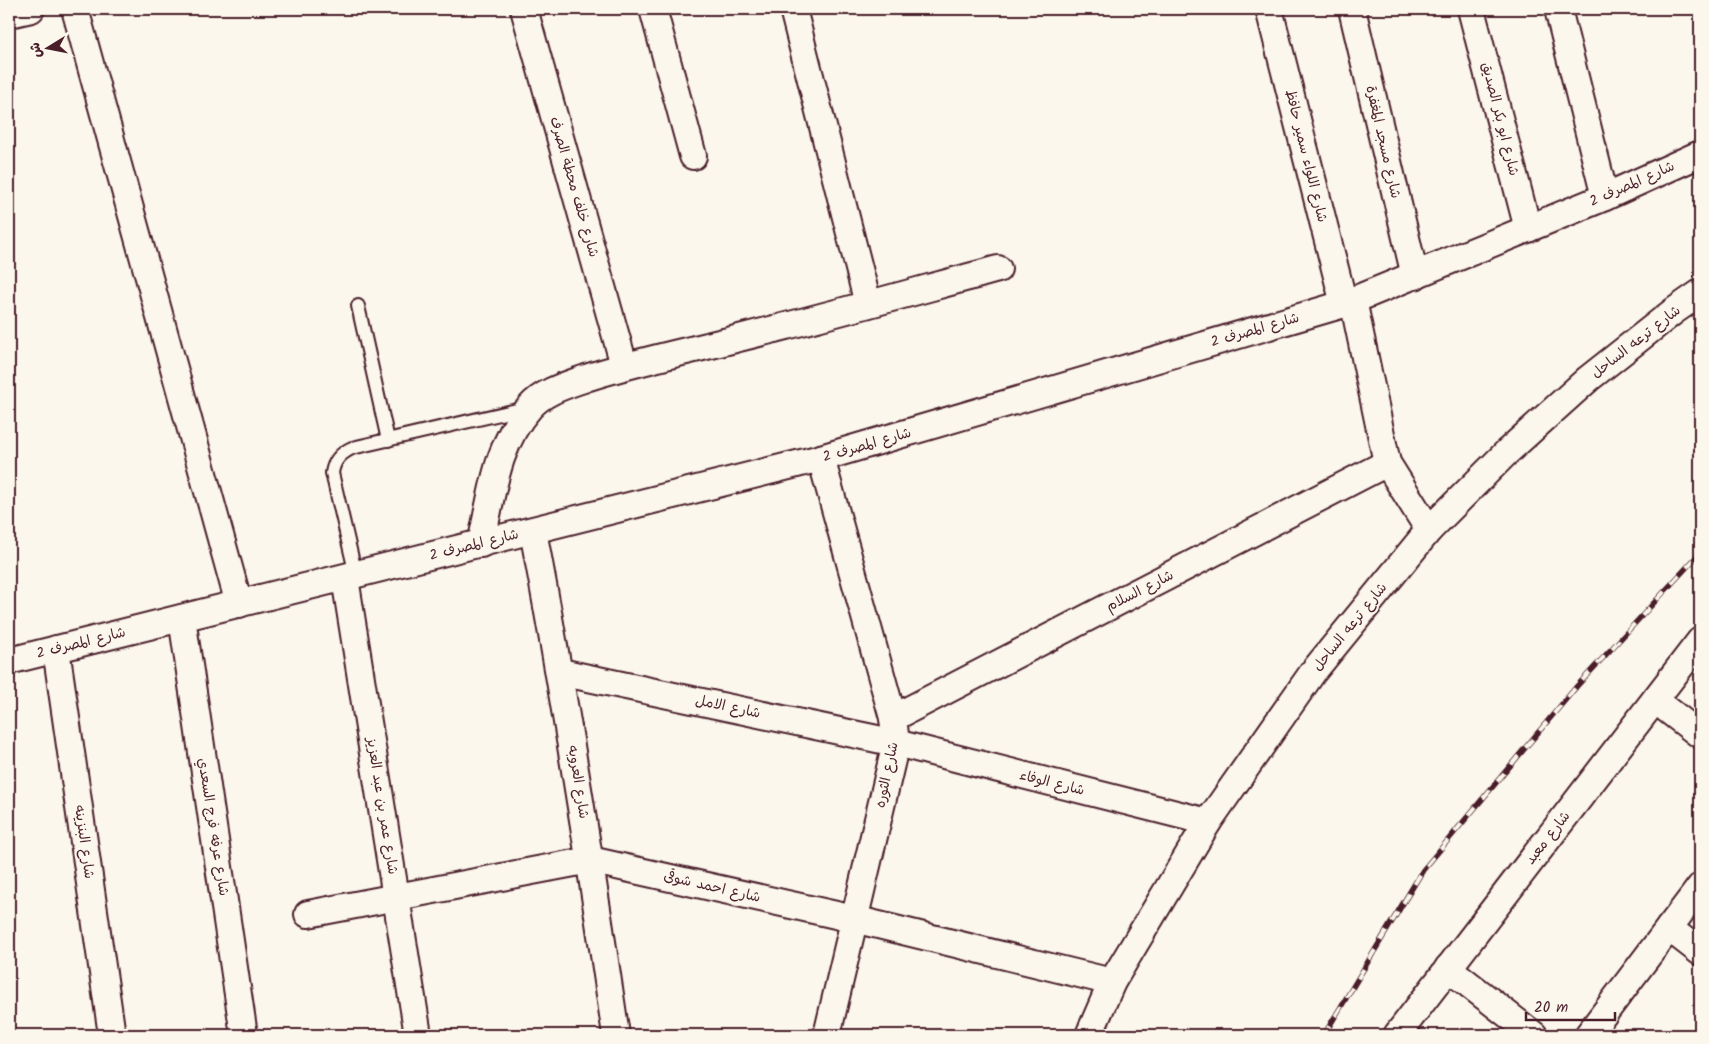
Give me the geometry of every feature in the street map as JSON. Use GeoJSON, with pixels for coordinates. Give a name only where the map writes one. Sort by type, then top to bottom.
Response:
{"type":"FeatureCollection","features":[{"type":"Feature","properties":{"kind":"street"},"geometry":{"type":"LineString","coordinates":[[9,14],[31,9]]}},
{"type":"Feature","properties":{"kind":"street"},"geometry":{"type":"LineString","coordinates":[[75,9],[239,604]]}},
{"type":"Feature","properties":{"kind":"street","name":"شارع خلف محطة الصرف"},"geometry":{"type":"LineString","coordinates":[[524,9],[624,365]]}},
{"type":"Feature","properties":{"kind":"street"},"geometry":{"type":"LineString","coordinates":[[653,9],[693,156]]}},
{"type":"Feature","properties":{"kind":"street"},"geometry":{"type":"LineString","coordinates":[[793,9],[868,304]]}},
{"type":"Feature","properties":{"kind":"street","name":"شارع اللواء سمير حافظ"},"geometry":{"type":"LineString","coordinates":[[1269,9],[1348,302],[1386,463]]}},
{"type":"Feature","properties":{"kind":"street","name":"شارع مسجد المغفرة"},"geometry":{"type":"LineString","coordinates":[[1352,9],[1415,276]]}},
{"type":"Feature","properties":{"kind":"street","name":"شارع ابو بكر الصديق"},"geometry":{"type":"LineString","coordinates":[[1471,9],[1528,229]]}},
{"type":"Feature","properties":{"kind":"street"},"geometry":{"type":"LineString","coordinates":[[1558,9],[1605,197]]}},
{"type":"Feature","properties":{"kind":"street","name":"شارع المصرف 2"},"geometry":{"type":"LineString","coordinates":[[9,661],[821,458],[1348,302],[1605,197],[1700,154]]}},
{"type":"Feature","properties":{"kind":"street"},"geometry":{"type":"LineString","coordinates":[[481,544],[500,456],[514,427],[540,397],[566,385],[624,365],[743,338],[998,269]]}},
{"type":"Feature","properties":{"kind":"street","name":"شارع ترعه الساحل"},"geometry":{"type":"LineString","coordinates":[[1089,1035],[1112,982],[1208,822],[1313,672],[1430,530],[1507,452],[1588,379],[1674,311],[1700,293]]}},
{"type":"Feature","properties":{"kind":"street","name":"شارع الثوره"},"geometry":{"type":"LineString","coordinates":[[821,458],[894,731],[827,1035]]}},
{"type":"Feature","properties":{"kind":"street"},"geometry":{"type":"LineString","coordinates":[[1386,463],[1430,530]]}},
{"type":"Feature","properties":{"kind":"street","name":"شارع السلام"},"geometry":{"type":"LineString","coordinates":[[894,731],[1386,463]]}},
{"type":"Feature","properties":{"kind":"street","name":"شارع العروبه"},"geometry":{"type":"LineString","coordinates":[[533,531],[560,672],[616,1035]]}},
{"type":"Feature","properties":{"kind":"street","name":"شارع عمر بن عبد العزيز"},"geometry":{"type":"LineString","coordinates":[[350,576],[396,897],[418,1035]]}},
{"type":"Feature","properties":{"kind":"street","name":"شارع عرفه فرج السعدي"},"geometry":{"type":"LineString","coordinates":[[182,618],[244,1035]]}},
{"type":"Feature","properties":{"kind":"street","name":"شارع معبد"},"geometry":{"type":"LineString","coordinates":[[1397,1035],[1700,640]]}},
{"type":"Feature","properties":{"kind":"street","name":"شارع البنزينه"},"geometry":{"type":"LineString","coordinates":[[56,649],[112,1035]]}},
{"type":"Feature","properties":{"kind":"street","name":"شارع الامل"},"geometry":{"type":"LineString","coordinates":[[560,672],[894,731]]}},
{"type":"Feature","properties":{"kind":"street"},"geometry":{"type":"LineString","coordinates":[[1654,700],[1700,735]]}},
{"type":"Feature","properties":{"kind":"street","name":"شارع الوفاء"},"geometry":{"type":"LineString","coordinates":[[894,731],[1208,822]]}},
{"type":"Feature","properties":{"kind":"street","name":"شارع احمد شوقى"},"geometry":{"type":"LineString","coordinates":[[308,914],[590,860],[854,919],[1112,982]]}},
{"type":"Feature","properties":{"kind":"street"},"geometry":{"type":"LineString","coordinates":[[1588,1035],[1700,887]]}},
{"type":"Feature","properties":{"kind":"street"},"geometry":{"type":"LineString","coordinates":[[1669,928],[1700,952]]}},
{"type":"Feature","properties":{"kind":"street"},"geometry":{"type":"LineString","coordinates":[[1448,968],[1534,1035]]}},
{"type":"Feature","properties":{"kind":"lane"},"geometry":{"type":"LineString","coordinates":[[358,306],[388,440]]}},
{"type":"Feature","properties":{"kind":"lane"},"geometry":{"type":"LineString","coordinates":[[350,576],[332,472],[335,461],[346,451],[530,407]]}},
{"type":"Feature","properties":{"kind":"railway"},"geometry":{"type":"LineString","coordinates":[[1324,1035],[1423,870],[1577,686],[1700,553]]}}]}
